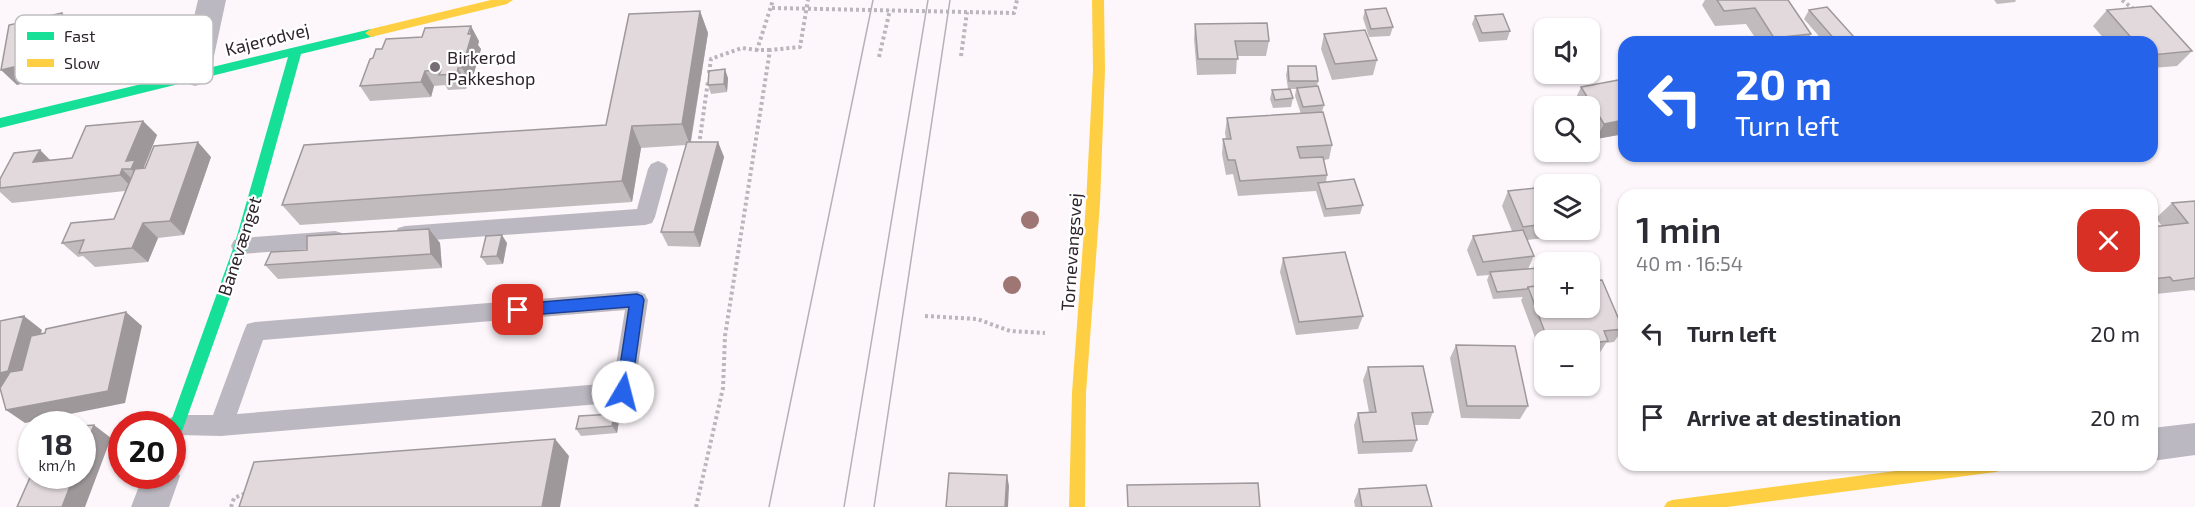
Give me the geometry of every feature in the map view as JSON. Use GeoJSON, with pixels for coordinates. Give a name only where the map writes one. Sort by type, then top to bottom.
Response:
{"type":"FeatureCollection","features":[{"type":"Feature","properties":{"kind":"street"},"geometry":{"type":"LineString","coordinates":[[209,15],[212,0]]}},
{"type":"Feature","properties":{"kind":"street","name":"Kajerødvej"},"geometry":{"type":"LineString","coordinates":[[213,71],[507,0]]}},
{"type":"Feature","properties":{"kind":"street","name":"Tornevangsvej"},"geometry":{"type":"LineString","coordinates":[[1077,507],[1079,393],[1098,92],[1098,0]]}},
{"type":"Feature","properties":{"kind":"street","name":"Banevænget"},"geometry":{"type":"LineString","coordinates":[[183,411],[241,246],[296,50]]}},
{"type":"Feature","properties":{"kind":"street","name":"Kajerødvej"},"geometry":{"type":"LineString","coordinates":[[0,123],[158,84]]}},
{"type":"Feature","properties":{"kind":"street"},"geometry":{"type":"LineString","coordinates":[[2158,444],[2195,439]]}},
{"type":"Feature","properties":{"kind":"street"},"geometry":{"type":"LineString","coordinates":[[1672,507],[1950,471]]}},
{"type":"Feature","properties":{"kind":"street"},"geometry":{"type":"LineString","coordinates":[[150,507],[156,489]]}},
{"type":"Feature","properties":{"kind":"lane"},"geometry":{"type":"LineString","coordinates":[[384,236],[645,217],[658,169]]}},
{"type":"Feature","properties":{"kind":"lane"},"geometry":{"type":"LineString","coordinates":[[241,246],[360,238]]}},
{"type":"Feature","properties":{"kind":"lane"},"geometry":{"type":"LineString","coordinates":[[186,431],[221,426],[623,392],[637,300],[255,331],[221,426]]}},
{"type":"Feature","properties":{"kind":"path"},"geometry":{"type":"LineString","coordinates":[[757,50],[773,0]]}},
{"type":"Feature","properties":{"kind":"path"},"geometry":{"type":"LineString","coordinates":[[658,169],[699,147],[711,59],[742,48],[770,50],[800,47],[808,0]]}},
{"type":"Feature","properties":{"kind":"path"},"geometry":{"type":"LineString","coordinates":[[771,9],[1014,13],[1017,0]]}},
{"type":"Feature","properties":{"kind":"path"},"geometry":{"type":"LineString","coordinates":[[2122,0],[2144,17]]}},
{"type":"Feature","properties":{"kind":"path"},"geometry":{"type":"LineString","coordinates":[[879,57],[890,10]]}},
{"type":"Feature","properties":{"kind":"path"},"geometry":{"type":"LineString","coordinates":[[961,56],[967,12]]}},
{"type":"Feature","properties":{"kind":"path"},"geometry":{"type":"LineString","coordinates":[[696,507],[723,388],[725,336],[770,50]]}},
{"type":"Feature","properties":{"kind":"path"},"geometry":{"type":"LineString","coordinates":[[925,316],[977,319],[1010,331],[1084,335]]}},
{"type":"Feature","properties":{"kind":"path"},"geometry":{"type":"LineString","coordinates":[[231,507],[234,498],[249,492]]}},
{"type":"Feature","properties":{"kind":"building"},"geometry":{"type":"Polygon","coordinates":[[[1717,0],[1788,0],[1811,34],[1773,36],[1755,8],[1724,11],[1717,0]]]}},
{"type":"Feature","properties":{"kind":"building"},"geometry":{"type":"Polygon","coordinates":[[[2151,6],[2192,51],[2158,54],[2158,36],[2130,36],[2107,10],[2151,6]]]}},
{"type":"Feature","properties":{"kind":"building"},"geometry":{"type":"Polygon","coordinates":[[[1827,7],[1853,36],[1832,36],[1809,10],[1827,7]]]}},
{"type":"Feature","properties":{"kind":"building"},"geometry":{"type":"Polygon","coordinates":[[[1386,8],[1393,27],[1371,29],[1365,10],[1386,8]]]}},
{"type":"Feature","properties":{"kind":"building"},"geometry":{"type":"Polygon","coordinates":[[[700,11],[682,124],[632,126],[622,181],[282,205],[304,145],[606,125],[629,14],[700,11]]]}},
{"type":"Feature","properties":{"kind":"building"},"geometry":{"type":"Polygon","coordinates":[[[1503,14],[1510,31],[1482,33],[1475,16],[1503,14]]]}},
{"type":"Feature","properties":{"kind":"building"},"geometry":{"type":"Polygon","coordinates":[[[1267,23],[1269,41],[1235,41],[1238,59],[1198,59],[1195,24],[1267,23]]]}},
{"type":"Feature","properties":{"kind":"building"},"geometry":{"type":"Polygon","coordinates":[[[15,24],[15,67],[1,70],[9,25],[15,24]]]}},
{"type":"Feature","properties":{"kind":"building"},"geometry":{"type":"Polygon","coordinates":[[[471,26],[468,34],[472,34],[462,68],[458,68],[457,74],[439,75],[441,70],[425,71],[421,82],[360,86],[370,59],[373,58],[376,49],[382,49],[386,39],[422,37],[425,28],[471,26]]]}},
{"type":"Feature","properties":{"kind":"building"},"geometry":{"type":"Polygon","coordinates":[[[1365,30],[1377,60],[1335,64],[1324,34],[1365,30]]]}},
{"type":"Feature","properties":{"kind":"building"},"geometry":{"type":"Polygon","coordinates":[[[1288,66],[1316,66],[1318,81],[1289,81],[1288,66]]]}},
{"type":"Feature","properties":{"kind":"building"},"geometry":{"type":"Polygon","coordinates":[[[725,69],[724,84],[708,85],[709,71],[725,69]]]}},
{"type":"Feature","properties":{"kind":"building"},"geometry":{"type":"Polygon","coordinates":[[[1618,80],[1618,121],[1604,124],[1600,118],[1600,96],[1587,96],[1581,87],[1618,80]]]}},
{"type":"Feature","properties":{"kind":"building"},"geometry":{"type":"Polygon","coordinates":[[[1318,86],[1324,105],[1303,107],[1297,88],[1318,86]]]}},
{"type":"Feature","properties":{"kind":"building"},"geometry":{"type":"Polygon","coordinates":[[[1290,89],[1293,98],[1275,100],[1272,90],[1290,89]]]}},
{"type":"Feature","properties":{"kind":"building"},"geometry":{"type":"Polygon","coordinates":[[[1323,112],[1332,145],[1297,147],[1300,158],[1323,157],[1327,175],[1240,181],[1235,160],[1228,160],[1223,139],[1231,139],[1227,118],[1323,112]]]}},
{"type":"Feature","properties":{"kind":"building"},"geometry":{"type":"Polygon","coordinates":[[[143,121],[126,161],[135,160],[131,169],[122,169],[120,175],[0,188],[0,179],[14,153],[40,150],[33,162],[72,158],[86,126],[143,121]]]}},
{"type":"Feature","properties":{"kind":"building"},"geometry":{"type":"Polygon","coordinates":[[[198,142],[170,221],[143,223],[132,248],[79,253],[84,240],[62,243],[71,223],[114,219],[135,169],[145,168],[154,146],[198,142]]]}},
{"type":"Feature","properties":{"kind":"building"},"geometry":{"type":"Polygon","coordinates":[[[687,142],[718,142],[694,232],[661,232],[687,142]]]}},
{"type":"Feature","properties":{"kind":"building"},"geometry":{"type":"Polygon","coordinates":[[[1354,179],[1363,205],[1326,209],[1318,183],[1354,179]]]}},
{"type":"Feature","properties":{"kind":"building"},"geometry":{"type":"Polygon","coordinates":[[[1534,188],[1534,226],[1523,227],[1508,191],[1534,188]]]}},
{"type":"Feature","properties":{"kind":"building"},"geometry":{"type":"Polygon","coordinates":[[[2195,201],[2195,278],[2173,281],[2170,277],[2158,278],[2158,226],[2188,223],[2172,203],[2195,201]]]}},
{"type":"Feature","properties":{"kind":"building"},"geometry":{"type":"Polygon","coordinates":[[[429,229],[431,254],[265,265],[271,252],[307,250],[307,236],[429,229]]]}},
{"type":"Feature","properties":{"kind":"building"},"geometry":{"type":"Polygon","coordinates":[[[1523,230],[1534,256],[1483,262],[1473,236],[1523,230]]]}},
{"type":"Feature","properties":{"kind":"building"},"geometry":{"type":"Polygon","coordinates":[[[502,235],[497,256],[481,257],[486,236],[502,235]]]}},
{"type":"Feature","properties":{"kind":"building"},"geometry":{"type":"Polygon","coordinates":[[[1345,252],[1363,316],[1299,322],[1283,258],[1345,252]]]}},
{"type":"Feature","properties":{"kind":"building"},"geometry":{"type":"Polygon","coordinates":[[[1534,268],[1534,286],[1497,292],[1490,272],[1534,268]]]}},
{"type":"Feature","properties":{"kind":"building"},"geometry":{"type":"Polygon","coordinates":[[[1600,280],[1602,280],[1618,317],[1618,330],[1604,331],[1608,341],[1600,342],[1600,330],[1544,330],[1540,318],[1600,318],[1600,280]]]}},
{"type":"Feature","properties":{"kind":"building"},"geometry":{"type":"Polygon","coordinates":[[[1534,286],[1534,303],[1528,287],[1534,286]]]}},
{"type":"Feature","properties":{"kind":"building"},"geometry":{"type":"Polygon","coordinates":[[[126,312],[108,391],[6,410],[0,388],[10,372],[22,370],[31,336],[45,333],[46,329],[126,312]]]}},
{"type":"Feature","properties":{"kind":"building"},"geometry":{"type":"Polygon","coordinates":[[[24,316],[8,371],[0,373],[0,321],[24,316]]]}},
{"type":"Feature","properties":{"kind":"building"},"geometry":{"type":"Polygon","coordinates":[[[1456,345],[1515,346],[1528,406],[1467,406],[1456,345]]]}},
{"type":"Feature","properties":{"kind":"building"},"geometry":{"type":"Polygon","coordinates":[[[1423,366],[1433,412],[1412,413],[1417,440],[1363,442],[1358,413],[1376,412],[1368,367],[1423,366]]]}},
{"type":"Feature","properties":{"kind":"building"},"geometry":{"type":"Polygon","coordinates":[[[614,414],[612,426],[576,429],[579,416],[614,414]]]}},
{"type":"Feature","properties":{"kind":"building"},"geometry":{"type":"Polygon","coordinates":[[[555,439],[542,507],[239,507],[254,462],[555,439]]]}},
{"type":"Feature","properties":{"kind":"building"},"geometry":{"type":"Polygon","coordinates":[[[949,473],[1007,475],[1005,507],[946,507],[949,473]]]}},
{"type":"Feature","properties":{"kind":"building"},"geometry":{"type":"Polygon","coordinates":[[[1258,483],[1260,507],[1128,507],[1127,485],[1258,483]]]}},
{"type":"Feature","properties":{"kind":"building"},"geometry":{"type":"Polygon","coordinates":[[[1426,485],[1432,507],[1362,507],[1359,489],[1426,485]]]}},
{"type":"Feature","properties":{"kind":"building"},"geometry":{"type":"Polygon","coordinates":[[[25,489],[69,489],[62,507],[17,507],[25,489]]]}},
{"type":"Feature","properties":{"kind":"tram line"},"geometry":{"type":"LineString","coordinates":[[769,507],[873,0]]}},
{"type":"Feature","properties":{"kind":"tram line"},"geometry":{"type":"LineString","coordinates":[[844,507],[928,0]]}},
{"type":"Feature","properties":{"kind":"tram line"},"geometry":{"type":"LineString","coordinates":[[874,507],[950,0]]}},
{"type":"Feature","properties":{"kind":"traffic: fast"},"geometry":{"type":"LineString","coordinates":[[213,71],[371,33]]}},
{"type":"Feature","properties":{"kind":"traffic: fast"},"geometry":{"type":"LineString","coordinates":[[182,411],[241,246],[296,50]]}},
{"type":"Feature","properties":{"kind":"traffic: fast"},"geometry":{"type":"LineString","coordinates":[[0,123],[161,84]]}},
{"type":"Feature","properties":{"kind":"traffic: slow"},"geometry":{"type":"LineString","coordinates":[[371,33],[507,0]]}},
{"type":"Feature","properties":{"kind":"traffic: slow"},"geometry":{"type":"LineString","coordinates":[[1077,507],[1079,393],[1093,203],[1099,70],[1098,0]]}},
{"type":"Feature","properties":{"kind":"traffic: slow"},"geometry":{"type":"LineString","coordinates":[[1672,507],[1950,471]]}},
{"type":"Feature","properties":{"kind":"place","name":"Birkerød Pakkeshop"},"geometry":{"type":"Point","coordinates":[435,67]}},
{"type":"Feature","properties":{"kind":"route"},"geometry":{"type":"LineString","coordinates":[[518,310],[637,300],[623,392]]}}]}
